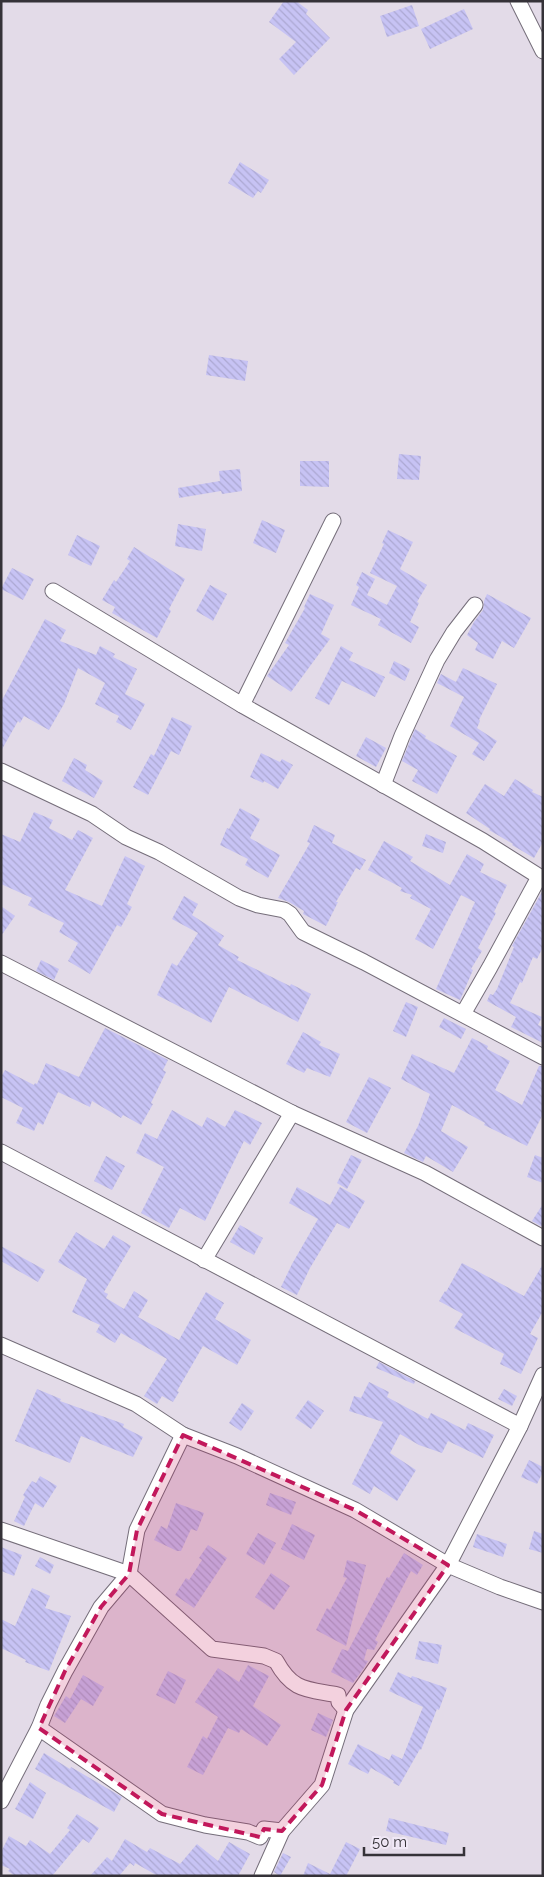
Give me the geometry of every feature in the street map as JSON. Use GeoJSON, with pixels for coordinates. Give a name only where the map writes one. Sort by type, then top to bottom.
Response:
{"type":"FeatureCollection","features":[{"type":"Feature","properties":{"kind":"street"},"geometry":{"type":"LineString","coordinates":[[518,1],[543,50]]}},
{"type":"Feature","properties":{"kind":"street"},"geometry":{"type":"LineString","coordinates":[[242,705],[333,521]]}},
{"type":"Feature","properties":{"kind":"street"},"geometry":{"type":"LineString","coordinates":[[53,591],[242,705],[483,841],[541,878],[463,1014]]}},
{"type":"Feature","properties":{"kind":"street"},"geometry":{"type":"LineString","coordinates":[[383,784],[402,736],[437,660],[454,632],[475,605]]}},
{"type":"Feature","properties":{"kind":"street"},"geometry":{"type":"LineString","coordinates":[[1,771],[92,814],[126,837],[159,852],[239,898],[258,905],[284,910],[290,914],[303,932],[364,962],[543,1057]]}},
{"type":"Feature","properties":{"kind":"street"},"geometry":{"type":"LineString","coordinates":[[1,962],[292,1113],[426,1173],[543,1238]]}},
{"type":"Feature","properties":{"kind":"street"},"geometry":{"type":"LineString","coordinates":[[204,1260],[292,1113]]}},
{"type":"Feature","properties":{"kind":"street"},"geometry":{"type":"LineString","coordinates":[[1,1152],[520,1426]]}},
{"type":"Feature","properties":{"kind":"street"},"geometry":{"type":"LineString","coordinates":[[1,1345],[136,1404],[183,1434],[237,1456],[355,1510],[448,1565],[500,1587],[543,1602]]}},
{"type":"Feature","properties":{"kind":"street"},"geometry":{"type":"LineString","coordinates":[[262,1876],[282,1831],[322,1784],[346,1710],[448,1565],[520,1426],[543,1375]]}},
{"type":"Feature","properties":{"kind":"street"},"geometry":{"type":"LineString","coordinates":[[1,1801],[40,1728],[48,1705],[64,1671],[101,1607],[129,1574],[138,1530],[183,1434]]}},
{"type":"Feature","properties":{"kind":"street"},"geometry":{"type":"LineString","coordinates":[[1,1530],[129,1574],[212,1648],[264,1656],[276,1661],[285,1677],[300,1688],[338,1696],[339,1702],[346,1710]]}},
{"type":"Feature","properties":{"kind":"street"},"geometry":{"type":"LineString","coordinates":[[40,1728],[162,1814],[206,1825],[248,1832],[260,1837],[264,1829],[282,1831]]}},
{"type":"Feature","properties":{"kind":"highlighted area"},"geometry":{"type":"Polygon","coordinates":[[[183,1435],[355,1510],[448,1565],[346,1710],[322,1785],[282,1831],[264,1829],[260,1837],[162,1814],[39,1728],[65,1671],[101,1607],[129,1574],[137,1530],[183,1435]]]}},
{"type":"Feature","properties":{"kind":"building"},"geometry":{"type":"Polygon","coordinates":[[[284,1],[296,1],[308,10],[306,14],[330,38],[294,75],[279,59],[296,42],[269,22],[284,1]]]}},
{"type":"Feature","properties":{"kind":"building"},"geometry":{"type":"Polygon","coordinates":[[[412,5],[419,26],[387,37],[380,16],[412,5]]]}},
{"type":"Feature","properties":{"kind":"building"},"geometry":{"type":"Polygon","coordinates":[[[464,9],[473,29],[430,49],[421,29],[464,9]]]}},
{"type":"Feature","properties":{"kind":"building"},"geometry":{"type":"Polygon","coordinates":[[[240,162],[269,180],[261,193],[258,191],[253,198],[228,183],[240,162]]]}},
{"type":"Feature","properties":{"kind":"building"},"geometry":{"type":"Polygon","coordinates":[[[209,355],[248,361],[245,381],[206,375],[209,355]]]}},
{"type":"Feature","properties":{"kind":"building"},"geometry":{"type":"Polygon","coordinates":[[[399,454],[421,456],[419,480],[397,479],[399,454]]]}},
{"type":"Feature","properties":{"kind":"building"},"geometry":{"type":"Polygon","coordinates":[[[300,461],[329,461],[329,487],[300,486],[300,461]]]}},
{"type":"Feature","properties":{"kind":"building"},"geometry":{"type":"Polygon","coordinates":[[[240,469],[242,491],[222,494],[221,491],[179,498],[178,488],[220,481],[219,471],[240,469]]]}},
{"type":"Feature","properties":{"kind":"building"},"geometry":{"type":"Polygon","coordinates":[[[262,520],[285,530],[276,553],[253,543],[262,520]]]}},
{"type":"Feature","properties":{"kind":"building"},"geometry":{"type":"Polygon","coordinates":[[[178,524],[206,529],[202,551],[175,546],[178,524]]]}},
{"type":"Feature","properties":{"kind":"building"},"geometry":{"type":"Polygon","coordinates":[[[388,530],[413,542],[400,569],[427,585],[417,602],[419,603],[410,622],[419,627],[411,643],[378,625],[381,619],[351,605],[359,587],[356,585],[362,572],[375,579],[367,595],[387,605],[397,586],[370,573],[384,544],[382,543],[388,530]]]}},
{"type":"Feature","properties":{"kind":"building"},"geometry":{"type":"Polygon","coordinates":[[[77,535],[100,546],[91,566],[68,555],[77,535]]]}},
{"type":"Feature","properties":{"kind":"building"},"geometry":{"type":"Polygon","coordinates":[[[134,547],[185,579],[169,609],[171,611],[157,638],[112,613],[115,607],[102,600],[114,580],[116,582],[130,561],[127,559],[134,547]]]}},
{"type":"Feature","properties":{"kind":"building"},"geometry":{"type":"Polygon","coordinates":[[[12,568],[34,579],[23,600],[1,589],[12,568]]]}},
{"type":"Feature","properties":{"kind":"building"},"geometry":{"type":"Polygon","coordinates":[[[210,585],[227,594],[213,621],[196,611],[210,585]]]}},
{"type":"Feature","properties":{"kind":"building"},"geometry":{"type":"Polygon","coordinates":[[[310,594],[334,605],[321,634],[330,639],[291,692],[267,676],[289,645],[285,643],[305,608],[310,594]]]}},
{"type":"Feature","properties":{"kind":"building"},"geometry":{"type":"Polygon","coordinates":[[[487,594],[531,618],[514,648],[502,641],[493,659],[475,650],[478,643],[467,635],[483,610],[487,594]]]}},
{"type":"Feature","properties":{"kind":"building"},"geometry":{"type":"Polygon","coordinates":[[[45,619],[66,630],[60,641],[96,655],[100,646],[115,654],[113,657],[137,669],[125,694],[145,704],[131,730],[116,722],[119,716],[95,704],[105,683],[78,668],[64,704],[49,730],[24,716],[20,723],[18,721],[1,751],[1,702],[45,619]]]}},
{"type":"Feature","properties":{"kind":"building"},"geometry":{"type":"Polygon","coordinates":[[[341,646],[353,653],[349,660],[385,677],[375,697],[342,681],[329,705],[315,698],[341,646]]]}},
{"type":"Feature","properties":{"kind":"building"},"geometry":{"type":"Polygon","coordinates":[[[394,661],[410,669],[405,681],[389,673],[394,661]]]}},
{"type":"Feature","properties":{"kind":"building"},"geometry":{"type":"Polygon","coordinates":[[[463,668],[497,684],[477,728],[497,741],[484,761],[472,754],[479,743],[450,726],[464,697],[437,683],[441,674],[456,682],[463,668]]]}},
{"type":"Feature","properties":{"kind":"building"},"geometry":{"type":"Polygon","coordinates":[[[172,717],[192,726],[179,755],[171,751],[148,795],[133,787],[151,754],[154,756],[172,717]]]}},
{"type":"Feature","properties":{"kind":"building"},"geometry":{"type":"Polygon","coordinates":[[[415,729],[426,736],[425,738],[457,756],[437,794],[412,781],[418,770],[402,761],[415,729]]]}},
{"type":"Feature","properties":{"kind":"building"},"geometry":{"type":"Polygon","coordinates":[[[366,737],[386,748],[376,767],[356,756],[366,737]]]}},
{"type":"Feature","properties":{"kind":"building"},"geometry":{"type":"Polygon","coordinates":[[[261,753],[280,762],[282,759],[293,765],[278,789],[264,781],[263,783],[250,777],[261,753]]]}},
{"type":"Feature","properties":{"kind":"building"},"geometry":{"type":"Polygon","coordinates":[[[74,758],[87,765],[85,770],[103,781],[94,798],[62,781],[74,758]]]}},
{"type":"Feature","properties":{"kind":"building"},"geometry":{"type":"Polygon","coordinates":[[[515,779],[533,790],[532,792],[543,797],[543,842],[534,858],[466,813],[485,784],[504,796],[515,779]]]}},
{"type":"Feature","properties":{"kind":"building"},"geometry":{"type":"Polygon","coordinates":[[[240,808],[260,819],[250,838],[280,855],[268,878],[245,865],[248,859],[220,845],[227,828],[229,829],[240,808]]]}},
{"type":"Feature","properties":{"kind":"building"},"geometry":{"type":"Polygon","coordinates":[[[34,812],[53,820],[49,828],[72,840],[78,830],[93,838],[65,890],[102,906],[125,856],[145,866],[127,904],[132,907],[121,927],[117,925],[90,974],[68,961],[78,943],[59,932],[64,923],[28,905],[32,898],[1,884],[1,834],[20,842],[34,812]]]}},
{"type":"Feature","properties":{"kind":"building"},"geometry":{"type":"Polygon","coordinates":[[[314,825],[335,835],[332,843],[366,860],[360,870],[356,868],[336,902],[338,902],[326,926],[303,914],[304,911],[289,902],[278,898],[310,843],[307,842],[314,825]]]}},
{"type":"Feature","properties":{"kind":"building"},"geometry":{"type":"Polygon","coordinates":[[[426,834],[446,842],[443,853],[422,846],[426,834]]]}},
{"type":"Feature","properties":{"kind":"building"},"geometry":{"type":"Polygon","coordinates":[[[384,841],[413,857],[410,861],[450,885],[467,854],[484,864],[480,872],[507,885],[494,912],[496,913],[478,948],[482,951],[471,969],[473,970],[460,1000],[436,989],[475,902],[461,895],[433,949],[415,939],[431,909],[410,898],[412,895],[400,891],[402,888],[368,870],[384,841]]]}},
{"type":"Feature","properties":{"kind":"building"},"geometry":{"type":"Polygon","coordinates":[[[543,890],[543,947],[537,959],[533,957],[522,983],[520,982],[510,1003],[542,1017],[538,1025],[543,1027],[543,1043],[511,1027],[516,1017],[487,1001],[490,994],[493,995],[497,989],[514,947],[512,946],[543,890]]]}},
{"type":"Feature","properties":{"kind":"building"},"geometry":{"type":"Polygon","coordinates":[[[184,896],[198,904],[192,915],[224,936],[218,945],[239,957],[237,960],[311,994],[298,1022],[229,987],[211,1023],[157,995],[172,963],[177,966],[198,933],[172,919],[184,896]]]}},
{"type":"Feature","properties":{"kind":"building"},"geometry":{"type":"Polygon","coordinates":[[[1,906],[15,916],[1,936],[1,906]]]}},
{"type":"Feature","properties":{"kind":"building"},"geometry":{"type":"Polygon","coordinates":[[[41,960],[59,969],[54,980],[36,971],[41,960]]]}},
{"type":"Feature","properties":{"kind":"building"},"geometry":{"type":"Polygon","coordinates":[[[406,1002],[418,1007],[406,1037],[393,1031],[406,1002]]]}},
{"type":"Feature","properties":{"kind":"building"},"geometry":{"type":"Polygon","coordinates":[[[444,1018],[466,1029],[461,1039],[439,1027],[444,1018]]]}},
{"type":"Feature","properties":{"kind":"building"},"geometry":{"type":"Polygon","coordinates":[[[105,1028],[168,1060],[163,1070],[166,1072],[151,1103],[153,1104],[141,1125],[123,1115],[121,1118],[92,1101],[90,1107],[58,1092],[43,1125],[38,1122],[34,1131],[16,1123],[23,1108],[1,1097],[1,1077],[5,1070],[34,1085],[35,1083],[37,1084],[46,1063],[79,1077],[105,1028]]]}},
{"type":"Feature","properties":{"kind":"building"},"geometry":{"type":"Polygon","coordinates":[[[303,1032],[321,1042],[319,1045],[340,1054],[330,1077],[307,1068],[304,1073],[286,1064],[303,1032]]]}},
{"type":"Feature","properties":{"kind":"building"},"geometry":{"type":"Polygon","coordinates":[[[472,1038],[488,1046],[487,1049],[510,1061],[495,1090],[522,1105],[539,1066],[543,1066],[543,1114],[527,1146],[484,1125],[485,1123],[452,1105],[441,1131],[468,1147],[453,1172],[426,1156],[423,1162],[404,1153],[418,1126],[430,1094],[401,1079],[412,1054],[454,1073],[472,1038]]]}},
{"type":"Feature","properties":{"kind":"building"},"geometry":{"type":"Polygon","coordinates":[[[369,1077],[391,1088],[367,1133],[346,1122],[369,1077]]]}},
{"type":"Feature","properties":{"kind":"building"},"geometry":{"type":"Polygon","coordinates":[[[172,1110],[202,1127],[207,1117],[225,1127],[235,1110],[262,1123],[250,1145],[244,1141],[205,1221],[180,1208],[169,1228],[141,1213],[164,1167],[136,1153],[145,1133],[157,1139],[172,1110]]]}},
{"type":"Feature","properties":{"kind":"building"},"geometry":{"type":"Polygon","coordinates":[[[351,1155],[362,1160],[347,1189],[337,1183],[351,1155]]]}},
{"type":"Feature","properties":{"kind":"building"},"geometry":{"type":"Polygon","coordinates":[[[535,1155],[543,1158],[543,1183],[527,1177],[535,1155]]]}},
{"type":"Feature","properties":{"kind":"building"},"geometry":{"type":"Polygon","coordinates":[[[106,1156],[125,1166],[112,1190],[94,1181],[106,1156]]]}},
{"type":"Feature","properties":{"kind":"building"},"geometry":{"type":"Polygon","coordinates":[[[297,1187],[330,1205],[340,1187],[365,1201],[349,1229],[337,1223],[310,1268],[297,1295],[281,1287],[318,1219],[289,1203],[297,1187]]]}},
{"type":"Feature","properties":{"kind":"building"},"geometry":{"type":"Polygon","coordinates":[[[543,1204],[543,1227],[532,1221],[543,1204]]]}},
{"type":"Feature","properties":{"kind":"building"},"geometry":{"type":"Polygon","coordinates":[[[240,1225],[263,1238],[254,1255],[230,1242],[240,1225]]]}},
{"type":"Feature","properties":{"kind":"building"},"geometry":{"type":"Polygon","coordinates":[[[76,1232],[104,1249],[113,1235],[131,1246],[104,1292],[108,1294],[106,1298],[124,1309],[134,1291],[148,1300],[138,1317],[179,1340],[206,1292],[224,1303],[215,1319],[251,1340],[237,1365],[203,1346],[177,1391],[179,1392],[173,1402],[162,1396],[157,1404],[144,1396],[167,1359],[121,1333],[115,1343],[96,1332],[100,1325],[72,1312],[87,1279],[58,1262],[76,1232]]]}},
{"type":"Feature","properties":{"kind":"building"},"geometry":{"type":"Polygon","coordinates":[[[1,1246],[45,1270],[38,1282],[1,1261],[1,1246]]]}},
{"type":"Feature","properties":{"kind":"building"},"geometry":{"type":"Polygon","coordinates":[[[462,1263],[524,1296],[543,1264],[543,1311],[530,1334],[538,1338],[521,1374],[500,1364],[504,1354],[454,1328],[463,1314],[439,1301],[462,1263]]]}},
{"type":"Feature","properties":{"kind":"building"},"geometry":{"type":"Polygon","coordinates":[[[379,1362],[415,1381],[414,1384],[376,1368],[379,1362]]]}},
{"type":"Feature","properties":{"kind":"building"},"geometry":{"type":"Polygon","coordinates":[[[369,1382],[389,1392],[387,1397],[428,1419],[431,1413],[465,1430],[468,1423],[494,1435],[483,1458],[448,1441],[442,1453],[419,1445],[400,1434],[390,1453],[416,1470],[397,1501],[374,1486],[370,1494],[352,1484],[383,1422],[349,1411],[354,1396],[361,1398],[369,1382]]]}},
{"type":"Feature","properties":{"kind":"building"},"geometry":{"type":"Polygon","coordinates":[[[37,1389],[61,1399],[60,1401],[124,1424],[123,1427],[143,1437],[133,1457],[81,1436],[70,1463],[15,1441],[37,1389]]]}},
{"type":"Feature","properties":{"kind":"building"},"geometry":{"type":"Polygon","coordinates":[[[504,1389],[517,1396],[512,1406],[498,1399],[504,1389]]]}},
{"type":"Feature","properties":{"kind":"building"},"geometry":{"type":"Polygon","coordinates":[[[308,1400],[324,1411],[311,1429],[295,1418],[308,1400]]]}},
{"type":"Feature","properties":{"kind":"building"},"geometry":{"type":"Polygon","coordinates":[[[242,1403],[254,1411],[241,1431],[229,1423],[242,1403]]]}},
{"type":"Feature","properties":{"kind":"building"},"geometry":{"type":"Polygon","coordinates":[[[529,1460],[543,1467],[543,1472],[537,1484],[521,1477],[529,1460]]]}},
{"type":"Feature","properties":{"kind":"building"},"geometry":{"type":"Polygon","coordinates":[[[40,1476],[57,1486],[43,1508],[35,1503],[24,1526],[14,1521],[25,1497],[23,1495],[32,1481],[36,1483],[40,1476]]]}},
{"type":"Feature","properties":{"kind":"building"},"geometry":{"type":"Polygon","coordinates":[[[270,1493],[296,1502],[291,1515],[266,1505],[270,1493]]]}},
{"type":"Feature","properties":{"kind":"building"},"geometry":{"type":"Polygon","coordinates":[[[176,1503],[204,1513],[197,1531],[191,1529],[181,1551],[177,1551],[154,1540],[161,1526],[167,1529],[176,1503]]]}},
{"type":"Feature","properties":{"kind":"building"},"geometry":{"type":"Polygon","coordinates":[[[292,1524],[315,1535],[304,1560],[281,1549],[292,1524]]]}},
{"type":"Feature","properties":{"kind":"building"},"geometry":{"type":"Polygon","coordinates":[[[534,1531],[543,1534],[543,1553],[529,1549],[534,1531]]]}},
{"type":"Feature","properties":{"kind":"building"},"geometry":{"type":"Polygon","coordinates":[[[258,1533],[276,1543],[264,1565],[246,1554],[258,1533]]]}},
{"type":"Feature","properties":{"kind":"building"},"geometry":{"type":"Polygon","coordinates":[[[477,1534],[507,1544],[503,1557],[473,1547],[477,1534]]]}},
{"type":"Feature","properties":{"kind":"building"},"geometry":{"type":"Polygon","coordinates":[[[208,1545],[227,1558],[194,1608],[175,1595],[186,1578],[189,1580],[202,1560],[199,1558],[208,1545]]]}},
{"type":"Feature","properties":{"kind":"building"},"geometry":{"type":"Polygon","coordinates":[[[1,1547],[22,1555],[14,1576],[1,1571],[1,1547]]]}},
{"type":"Feature","properties":{"kind":"building"},"geometry":{"type":"Polygon","coordinates":[[[404,1553],[423,1565],[417,1575],[411,1571],[375,1640],[378,1642],[374,1650],[367,1649],[364,1660],[368,1661],[353,1683],[331,1672],[342,1649],[348,1651],[387,1577],[389,1578],[404,1553]]]}},
{"type":"Feature","properties":{"kind":"building"},"geometry":{"type":"Polygon","coordinates":[[[40,1557],[54,1565],[50,1574],[35,1566],[40,1557]]]}},
{"type":"Feature","properties":{"kind":"building"},"geometry":{"type":"Polygon","coordinates":[[[347,1560],[366,1565],[346,1646],[316,1630],[327,1608],[330,1610],[347,1578],[343,1577],[347,1560]]]}},
{"type":"Feature","properties":{"kind":"building"},"geometry":{"type":"Polygon","coordinates":[[[271,1573],[290,1586],[274,1610],[255,1597],[271,1573]]]}},
{"type":"Feature","properties":{"kind":"building"},"geometry":{"type":"Polygon","coordinates":[[[32,1588],[50,1596],[45,1608],[71,1616],[49,1671],[25,1662],[26,1660],[1,1648],[1,1619],[15,1626],[32,1588]]]}},
{"type":"Feature","properties":{"kind":"building"},"geometry":{"type":"Polygon","coordinates":[[[419,1641],[442,1645],[438,1664],[415,1659],[419,1641]]]}},
{"type":"Feature","properties":{"kind":"building"},"geometry":{"type":"Polygon","coordinates":[[[248,1665],[269,1676],[253,1706],[281,1725],[267,1746],[241,1729],[239,1733],[228,1728],[203,1775],[187,1767],[203,1736],[207,1739],[218,1717],[195,1702],[218,1668],[239,1682],[248,1665]]]}},
{"type":"Feature","properties":{"kind":"building"},"geometry":{"type":"Polygon","coordinates":[[[168,1671],[186,1680],[175,1704],[156,1695],[168,1671]]]}},
{"type":"Feature","properties":{"kind":"building"},"geometry":{"type":"Polygon","coordinates":[[[398,1672],[411,1678],[412,1676],[447,1688],[421,1750],[399,1786],[393,1783],[394,1781],[371,1768],[368,1774],[348,1764],[358,1744],[389,1760],[392,1754],[402,1759],[423,1707],[389,1691],[398,1672]]]}},
{"type":"Feature","properties":{"kind":"building"},"geometry":{"type":"Polygon","coordinates":[[[83,1675],[104,1687],[93,1706],[81,1699],[65,1723],[54,1716],[66,1696],[70,1699],[83,1675]]]}},
{"type":"Feature","properties":{"kind":"building"},"geometry":{"type":"Polygon","coordinates":[[[318,1713],[333,1720],[326,1737],[311,1730],[318,1713]]]}},
{"type":"Feature","properties":{"kind":"building"},"geometry":{"type":"Polygon","coordinates":[[[44,1753],[122,1797],[114,1812],[35,1769],[44,1753]]]}},
{"type":"Feature","properties":{"kind":"building"},"geometry":{"type":"Polygon","coordinates":[[[30,1782],[46,1793],[33,1819],[15,1809],[30,1782]]]}},
{"type":"Feature","properties":{"kind":"building"},"geometry":{"type":"Polygon","coordinates":[[[77,1814],[99,1828],[89,1843],[83,1839],[52,1876],[15,1876],[8,1871],[10,1869],[1,1865],[1,1852],[9,1836],[26,1846],[30,1840],[50,1854],[70,1830],[67,1828],[77,1814]]]}},
{"type":"Feature","properties":{"kind":"building"},"geometry":{"type":"Polygon","coordinates":[[[389,1818],[449,1833],[446,1845],[386,1831],[389,1818]]]}},
{"type":"Feature","properties":{"kind":"building"},"geometry":{"type":"Polygon","coordinates":[[[125,1839],[147,1852],[150,1848],[180,1864],[197,1844],[218,1861],[229,1842],[250,1854],[238,1876],[158,1876],[135,1863],[134,1866],[130,1863],[119,1876],[90,1876],[107,1857],[112,1861],[125,1839]]]}},
{"type":"Feature","properties":{"kind":"building"},"geometry":{"type":"Polygon","coordinates":[[[346,1842],[360,1849],[346,1876],[303,1876],[308,1863],[330,1874],[346,1842]]]}},
{"type":"Feature","properties":{"kind":"building"},"geometry":{"type":"Polygon","coordinates":[[[283,1853],[291,1857],[280,1876],[274,1872],[283,1853]]]}}]}
